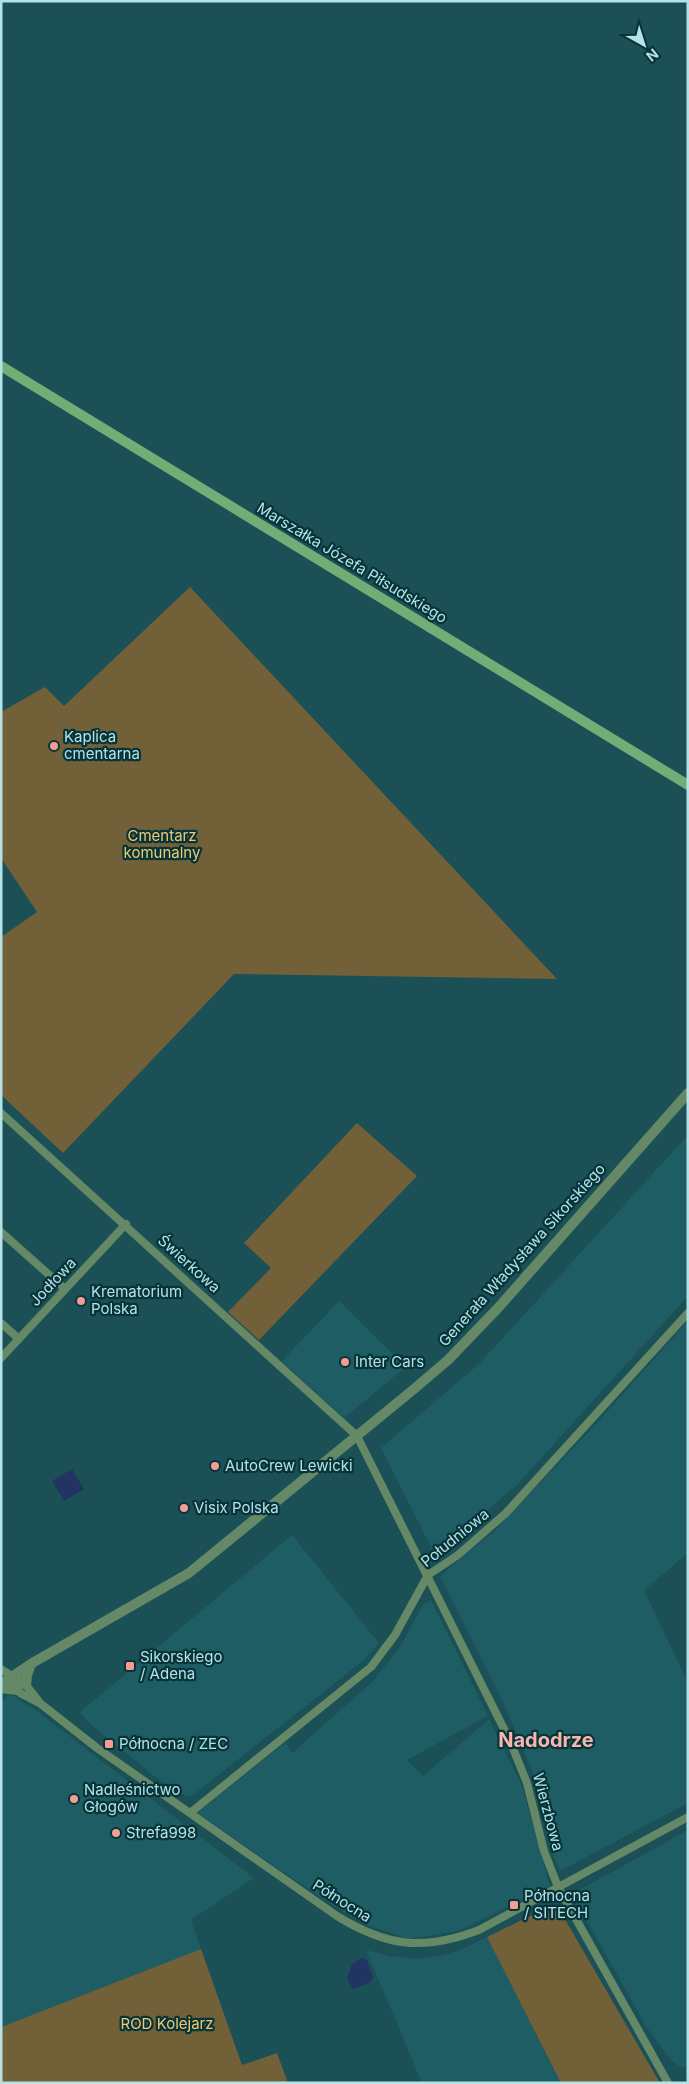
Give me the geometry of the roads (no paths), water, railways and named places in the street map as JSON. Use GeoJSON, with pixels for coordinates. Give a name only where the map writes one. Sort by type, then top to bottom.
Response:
{"type":"FeatureCollection","features":[{"type":"Feature","properties":{"kind":"main road","name":"Marszałka Józefa Piłsudskiego"},"geometry":{"type":"LineString","coordinates":[[1,366],[688,785]]}},
{"type":"Feature","properties":{"kind":"street","name":"Generała Władysława Sikorskiego"},"geometry":{"type":"LineString","coordinates":[[1,1684],[31,1664],[188,1573],[448,1360],[492,1315],[688,1093]]}},
{"type":"Feature","properties":{"kind":"street","name":"Świerkowa"},"geometry":{"type":"LineString","coordinates":[[1,1113],[126,1224],[357,1436]]}},
{"type":"Feature","properties":{"kind":"street","name":"Jodłowa"},"geometry":{"type":"LineString","coordinates":[[1,1358],[126,1224]]}},
{"type":"Feature","properties":{"kind":"street"},"geometry":{"type":"LineString","coordinates":[[1,1232],[65,1290]]}},
{"type":"Feature","properties":{"kind":"street","name":"Południowa"},"geometry":{"type":"LineString","coordinates":[[190,1813],[371,1668],[395,1635],[428,1575],[458,1556],[506,1514],[688,1313]]}},
{"type":"Feature","properties":{"kind":"street"},"geometry":{"type":"LineString","coordinates":[[1,1323],[19,1339]]}},
{"type":"Feature","properties":{"kind":"street","name":"Wierzbowa"},"geometry":{"type":"LineString","coordinates":[[357,1436],[428,1575],[522,1768],[544,1851],[558,1887],[668,2083]]}},
{"type":"Feature","properties":{"kind":"street"},"geometry":{"type":"LineString","coordinates":[[1,1688],[22,1687],[31,1664]]}},
{"type":"Feature","properties":{"kind":"street"},"geometry":{"type":"LineString","coordinates":[[1,1669],[12,1676]]}},
{"type":"Feature","properties":{"kind":"street","name":"Północna"},"geometry":{"type":"LineString","coordinates":[[12,1676],[41,1704],[97,1748],[337,1916],[362,1931],[398,1942],[419,1944],[437,1942],[460,1938],[479,1930],[688,1817]]}},
{"type":"Feature","properties":{"kind":"place","name":"Kaplica cmentarna"},"geometry":{"type":"Point","coordinates":[54,746]}},
{"type":"Feature","properties":{"kind":"place","name":"Krematorium Polska"},"geometry":{"type":"Point","coordinates":[81,1301]}},
{"type":"Feature","properties":{"kind":"place","name":"Inter Cars"},"geometry":{"type":"Point","coordinates":[345,1362]}},
{"type":"Feature","properties":{"kind":"place","name":"AutoCrew Lewicki"},"geometry":{"type":"Point","coordinates":[215,1466]}},
{"type":"Feature","properties":{"kind":"place","name":"Visix Polska"},"geometry":{"type":"Point","coordinates":[184,1508]}},
{"type":"Feature","properties":{"kind":"place","name":"Sikorskiego / Adena"},"geometry":{"type":"Point","coordinates":[130,1666]}},
{"type":"Feature","properties":{"kind":"place","name":"Północna / ZEC"},"geometry":{"type":"Point","coordinates":[109,1744]}},
{"type":"Feature","properties":{"kind":"place","name":"Nadleśnictwo Głogów"},"geometry":{"type":"Point","coordinates":[74,1799]}},
{"type":"Feature","properties":{"kind":"place","name":"Strefa998"},"geometry":{"type":"Point","coordinates":[116,1833]}},
{"type":"Feature","properties":{"kind":"place","name":"Północna / SITECH"},"geometry":{"type":"Point","coordinates":[514,1905]}},
{"type":"Feature","properties":{"kind":"district","name":"Nadodrze"},"geometry":{"type":"Point","coordinates":[546,1740]}},
{"type":"Feature","properties":{"kind":"park label","name":"Cmentarz komunalny"},"geometry":{"type":"Point","coordinates":[162,844]}},
{"type":"Feature","properties":{"kind":"park label","name":"ROD Kolejarz"},"geometry":{"type":"Point","coordinates":[167,2024]}}]}
